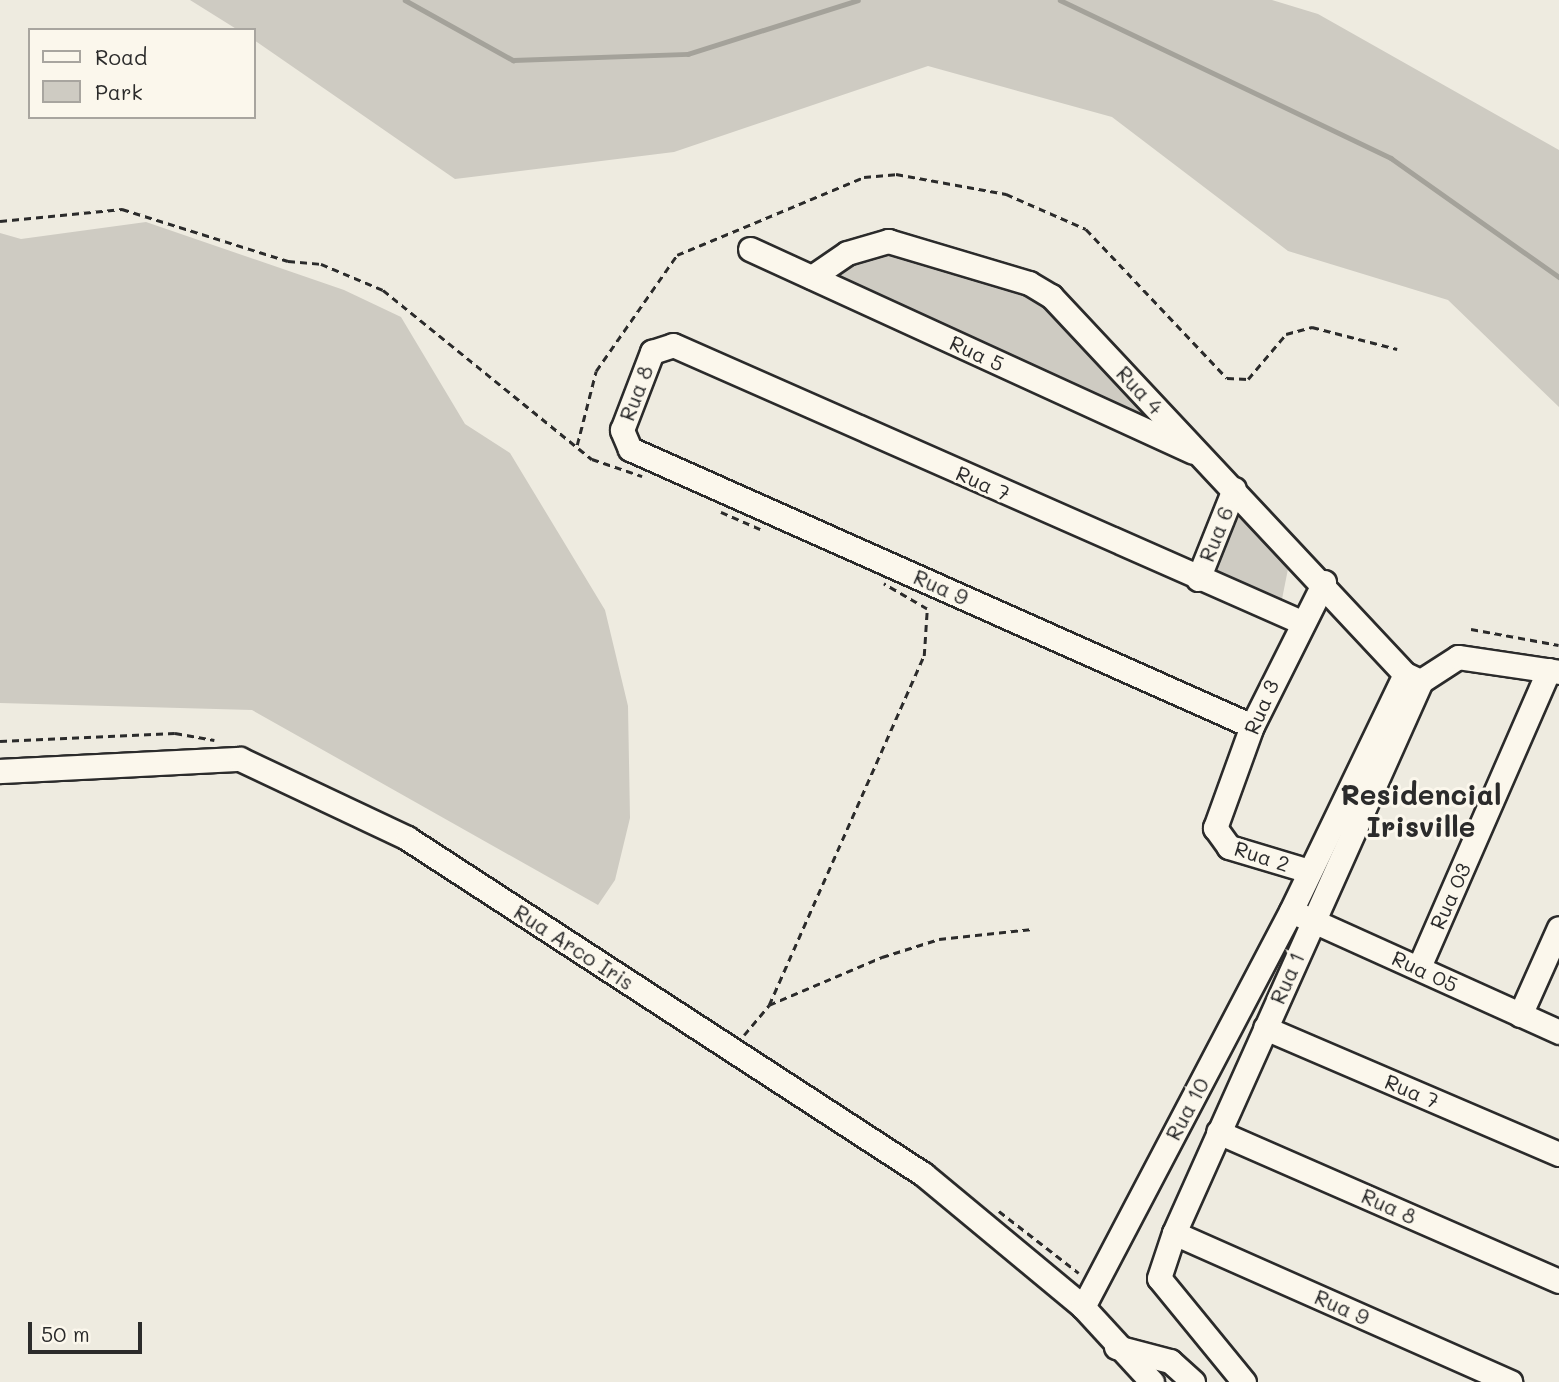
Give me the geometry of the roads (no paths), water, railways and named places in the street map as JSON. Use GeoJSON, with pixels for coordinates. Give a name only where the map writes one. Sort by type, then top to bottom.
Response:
{"type":"FeatureCollection","features":[{"type":"Feature","properties":{"kind":"street","name":"Rua 4"},"geometry":{"type":"LineString","coordinates":[[811,277],[847,253],[888,241],[1029,282],[1051,296],[1413,677]]}},
{"type":"Feature","properties":{"kind":"street","name":"Rua 5"},"geometry":{"type":"LineString","coordinates":[[750,249],[1203,456]]}},
{"type":"Feature","properties":{"kind":"street","name":"Rua 8"},"geometry":{"type":"LineString","coordinates":[[630,449],[621,430],[652,352],[667,344]]}},
{"type":"Feature","properties":{"kind":"street","name":"Rua 7"},"geometry":{"type":"LineString","coordinates":[[667,344],[1299,621]]}},
{"type":"Feature","properties":{"kind":"street","name":"Rua 9"},"geometry":{"type":"LineString","coordinates":[[630,449],[1252,726]]}},
{"type":"Feature","properties":{"kind":"street","name":"Rua 6"},"geometry":{"type":"LineString","coordinates":[[1198,579],[1234,489]]}},
{"type":"Feature","properties":{"kind":"street","name":"Rua 3"},"geometry":{"type":"LineString","coordinates":[[1218,838],[1215,828],[1252,726],[1299,621],[1324,582]]}},
{"type":"Feature","properties":{"kind":"street","name":"Rua 1"},"geometry":{"type":"LineString","coordinates":[[1291,911],[1413,677],[1448,658],[1554,671]]}},
{"type":"Feature","properties":{"kind":"street","name":"Rua 03"},"geometry":{"type":"LineString","coordinates":[[1419,967],[1554,671]]}},
{"type":"Feature","properties":{"kind":"street","name":"Rua 1"},"geometry":{"type":"LineString","coordinates":[[1244,1382],[1159,1278],[1174,1233],[1313,920],[1413,677]]}},
{"type":"Feature","properties":{"kind":"street","name":"Rua Arco Iris"},"geometry":{"type":"LineString","coordinates":[[0,771],[219,755],[259,764],[407,838],[923,1174],[1083,1307],[1116,1347],[1152,1382]]}},
{"type":"Feature","properties":{"kind":"street","name":"Rua 2"},"geometry":{"type":"LineString","coordinates":[[1218,838],[1309,872]]}},
{"type":"Feature","properties":{"kind":"street","name":"Rua 05"},"geometry":{"type":"LineString","coordinates":[[1291,911],[1559,1032]]}},
{"type":"Feature","properties":{"kind":"street","name":"Rua 10"},"geometry":{"type":"LineString","coordinates":[[1083,1307],[1291,911]]}},
{"type":"Feature","properties":{"kind":"street"},"geometry":{"type":"LineString","coordinates":[[1520,1015],[1559,928]]}},
{"type":"Feature","properties":{"kind":"street","name":"Rua 7"},"geometry":{"type":"LineString","coordinates":[[1265,1028],[1559,1154]]}},
{"type":"Feature","properties":{"kind":"street","name":"Rua 8"},"geometry":{"type":"LineString","coordinates":[[1219,1132],[1559,1281]]}},
{"type":"Feature","properties":{"kind":"street","name":"Rua 9"},"geometry":{"type":"LineString","coordinates":[[1174,1233],[1510,1382]]}},
{"type":"Feature","properties":{"kind":"street"},"geometry":{"type":"LineString","coordinates":[[1116,1347],[1170,1361],[1193,1382]]}},
{"type":"Feature","properties":{"kind":"waterway"},"geometry":{"type":"LineString","coordinates":[[405,0],[513,60],[688,54],[858,0]]}},
{"type":"Feature","properties":{"kind":"waterway"},"geometry":{"type":"LineString","coordinates":[[1060,0],[1391,158],[1559,277]]}},
{"type":"Feature","properties":{"kind":"district","name":"Residencial Irisville"},"geometry":{"type":"Point","coordinates":[1421,810]}}]}
